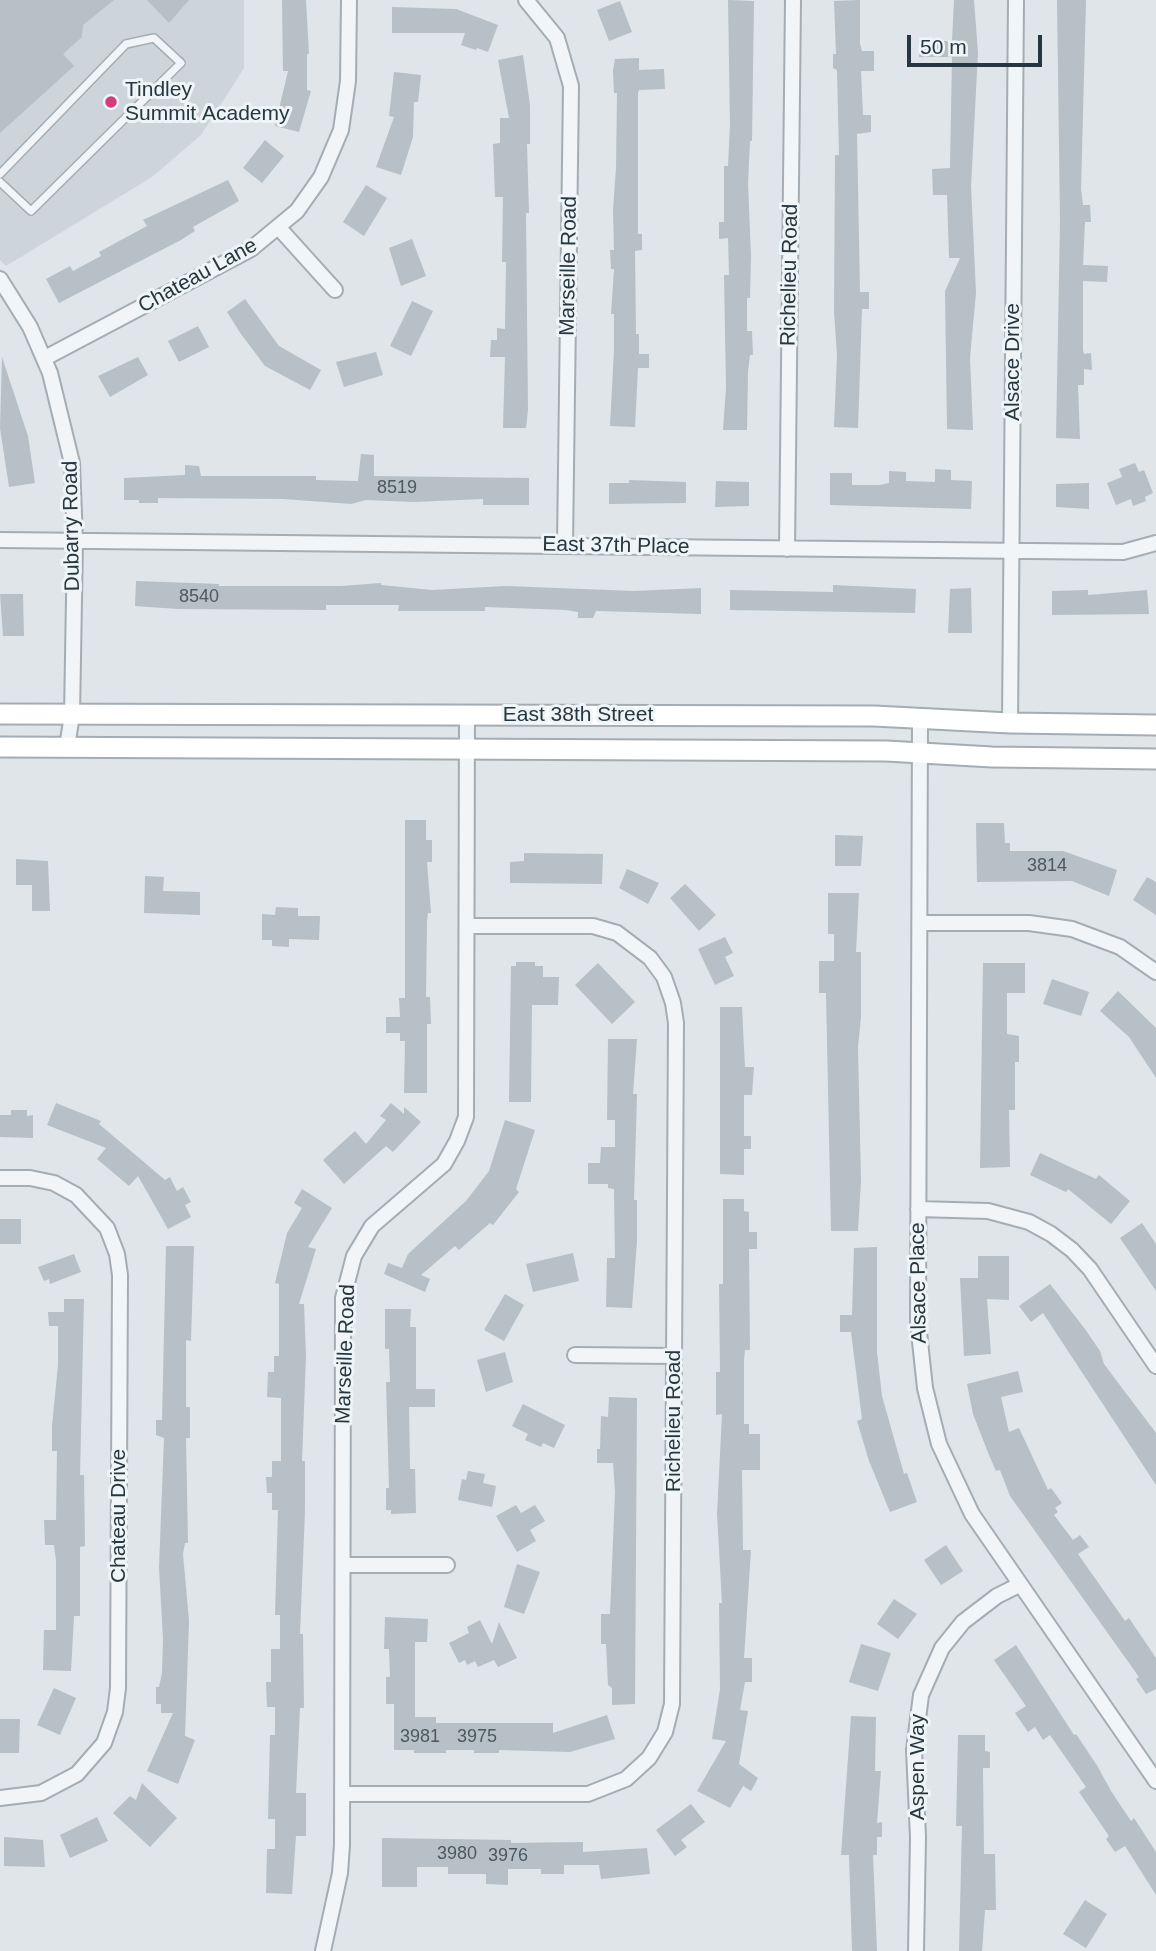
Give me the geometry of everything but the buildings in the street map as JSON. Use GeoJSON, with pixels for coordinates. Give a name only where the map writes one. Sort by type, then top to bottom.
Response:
{"type":"FeatureCollection","features":[{"type":"Feature","properties":{"kind":"main road","name":"East 38th Street"},"geometry":{"type":"LineString","coordinates":[[0,714],[920,718],[1010,723],[1156,725]]}},
{"type":"Feature","properties":{"kind":"main road","name":"East 38th Street"},"geometry":{"type":"LineString","coordinates":[[0,747],[467,748],[921,753],[1156,759]]}},
{"type":"Feature","properties":{"kind":"street","name":"Chateau Lane"},"geometry":{"type":"LineString","coordinates":[[44,358],[251,249],[279,228],[312,191],[338,138],[347,97],[348,0]]}},
{"type":"Feature","properties":{"kind":"street","name":"Marseille Road"},"geometry":{"type":"LineString","coordinates":[[526,0],[557,38],[571,86],[565,545]]}},
{"type":"Feature","properties":{"kind":"street","name":"Richelieu Road"},"geometry":{"type":"LineString","coordinates":[[787,549],[793,0]]}},
{"type":"Feature","properties":{"kind":"street","name":"Alsace Drive"},"geometry":{"type":"LineString","coordinates":[[1010,723],[1016,0]]}},
{"type":"Feature","properties":{"kind":"street"},"geometry":{"type":"LineString","coordinates":[[279,228],[335,290]]}},
{"type":"Feature","properties":{"kind":"street","name":"Dubarry Road"},"geometry":{"type":"LineString","coordinates":[[0,279],[30,327],[44,358],[68,439],[75,487],[72,715],[67,747]]}},
{"type":"Feature","properties":{"kind":"street","name":"East 37th Place"},"geometry":{"type":"LineString","coordinates":[[0,540],[1123,552],[1156,543]]}},
{"type":"Feature","properties":{"kind":"street","name":"Marseille Road"},"geometry":{"type":"LineString","coordinates":[[323,1951],[340,1873],[343,1794],[344,1288],[354,1256],[372,1226],[444,1164],[463,1125],[467,1100],[467,715]]}},
{"type":"Feature","properties":{"kind":"street","name":"Alsace Place"},"geometry":{"type":"LineString","coordinates":[[920,718],[918,1338],[932,1419],[964,1500],[1019,1585],[1156,1781]]}},
{"type":"Feature","properties":{"kind":"street"},"geometry":{"type":"LineString","coordinates":[[920,923],[1029,923],[1072,929],[1121,947],[1156,972]]}},
{"type":"Feature","properties":{"kind":"street","name":"Richelieu Road"},"geometry":{"type":"LineString","coordinates":[[343,1794],[580,1795],[626,1779],[649,1758],[668,1725],[672,1704],[676,1023],[673,1003],[664,977],[638,947],[601,927],[468,926]]}},
{"type":"Feature","properties":{"kind":"street","name":"Chateau Drive"},"geometry":{"type":"LineString","coordinates":[[0,1178],[30,1178],[54,1183],[76,1195],[94,1211],[116,1247],[120,1275],[118,1696],[111,1728],[89,1763],[63,1783],[41,1793],[0,1798]]}},
{"type":"Feature","properties":{"kind":"street"},"geometry":{"type":"LineString","coordinates":[[918,1209],[988,1211],[1029,1222],[1051,1234],[1072,1250],[1090,1269],[1156,1366]]}},
{"type":"Feature","properties":{"kind":"street"},"geometry":{"type":"LineString","coordinates":[[575,1355],[674,1356]]}},
{"type":"Feature","properties":{"kind":"street"},"geometry":{"type":"LineString","coordinates":[[343,1565],[447,1565]]}},
{"type":"Feature","properties":{"kind":"street","name":"Aspen Way"},"geometry":{"type":"LineString","coordinates":[[916,1951],[918,1837],[914,1750],[919,1703],[930,1671],[952,1635],[989,1601],[1019,1585]]}},
{"type":"Feature","properties":{"kind":"lane"},"geometry":{"type":"LineString","coordinates":[[0,174],[126,44],[154,38],[181,63],[31,211],[0,182]]}},
{"type":"Feature","properties":{"kind":"shaded area","name":"Tindley Summit Academy"},"geometry":{"type":"Polygon","coordinates":[[[0,0],[244,0],[244,68],[201,135],[152,177],[6,266],[0,260],[0,0]]]}},
{"type":"Feature","properties":{"kind":"place","name":"Tindley Summit Academy"},"geometry":{"type":"Point","coordinates":[111,102]}}]}
